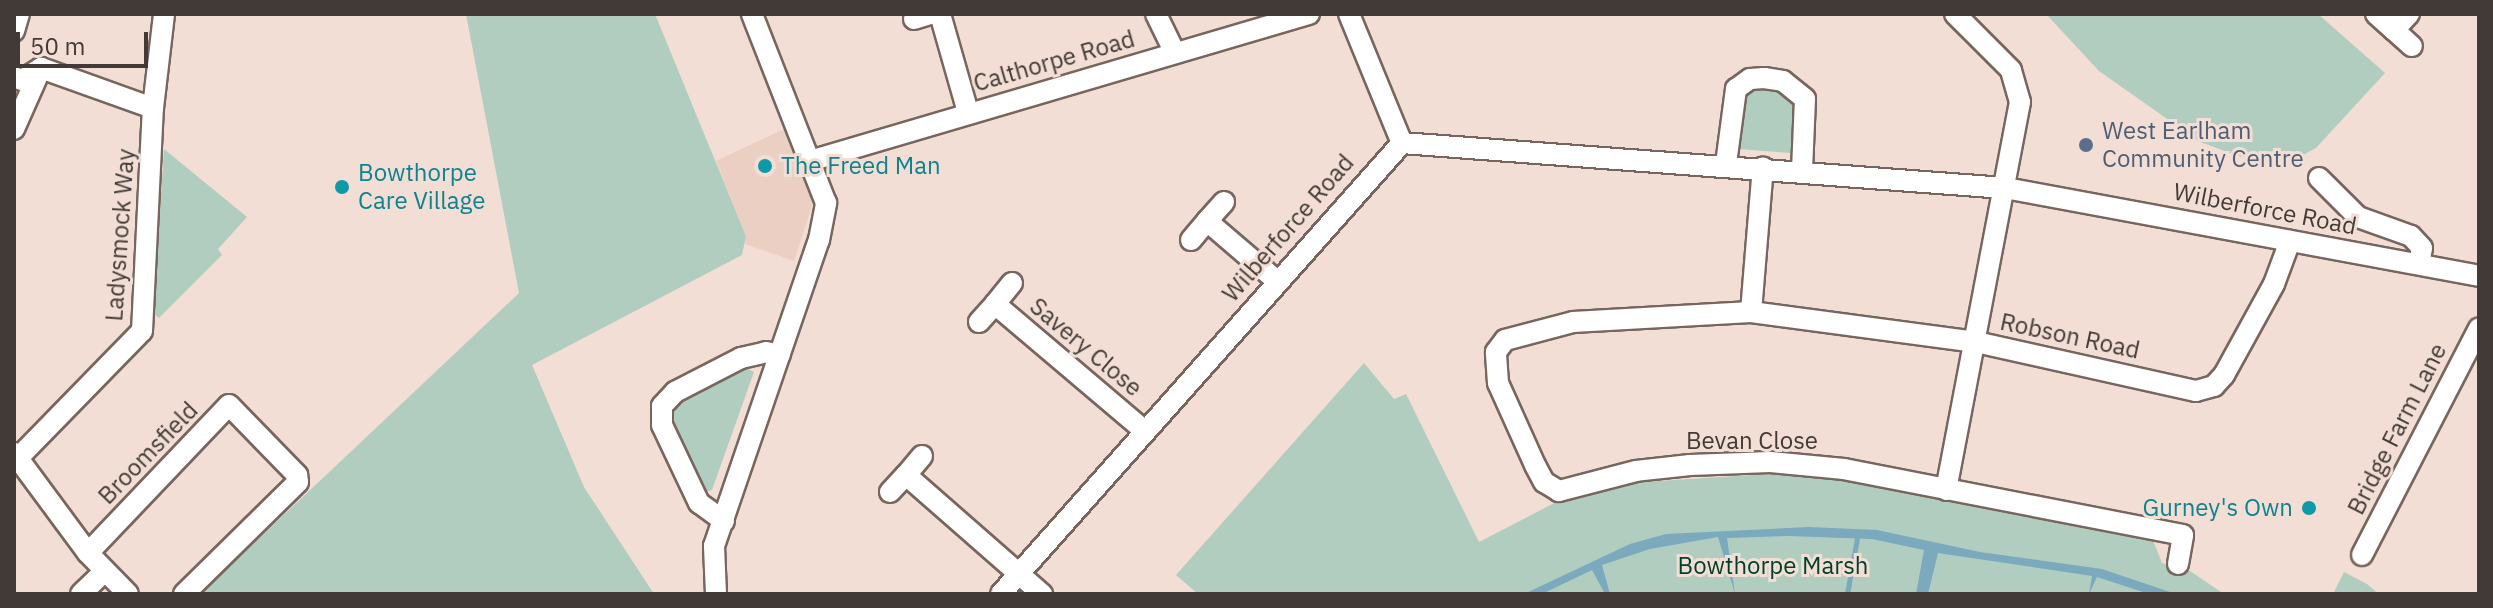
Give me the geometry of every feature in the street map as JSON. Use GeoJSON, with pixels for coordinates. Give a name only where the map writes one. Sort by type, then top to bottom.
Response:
{"type":"FeatureCollection","features":[{"type":"Feature","properties":{"kind":"street"},"geometry":{"type":"LineString","coordinates":[[14,31],[19,14]]}},
{"type":"Feature","properties":{"kind":"street","name":"Ladysmock Way"},"geometry":{"type":"LineString","coordinates":[[16,456],[142,331],[153,108],[164,14]]}},
{"type":"Feature","properties":{"kind":"street"},"geometry":{"type":"LineString","coordinates":[[716,594],[710,562],[825,220],[826,203],[813,160],[752,14]]}},
{"type":"Feature","properties":{"kind":"street"},"geometry":{"type":"LineString","coordinates":[[940,14],[968,112]]}},
{"type":"Feature","properties":{"kind":"street"},"geometry":{"type":"LineString","coordinates":[[1156,14],[1175,53]]}},
{"type":"Feature","properties":{"kind":"street","name":"Calthorpe Road"},"geometry":{"type":"LineString","coordinates":[[813,160],[1309,14]]}},
{"type":"Feature","properties":{"kind":"street"},"geometry":{"type":"LineString","coordinates":[[1349,14],[1402,143]]}},
{"type":"Feature","properties":{"kind":"street"},"geometry":{"type":"LineString","coordinates":[[1946,490],[2019,114],[2015,79],[1955,14]]}},
{"type":"Feature","properties":{"kind":"street"},"geometry":{"type":"LineString","coordinates":[[2376,14],[2412,46]]}},
{"type":"Feature","properties":{"kind":"street"},"geometry":{"type":"LineString","coordinates":[[2394,30],[2409,14]]}},
{"type":"Feature","properties":{"kind":"street"},"geometry":{"type":"LineString","coordinates":[[41,68],[153,108]]}},
{"type":"Feature","properties":{"kind":"street"},"geometry":{"type":"LineString","coordinates":[[14,77],[22,80],[41,68]]}},
{"type":"Feature","properties":{"kind":"street"},"geometry":{"type":"LineString","coordinates":[[14,129],[41,68]]}},
{"type":"Feature","properties":{"kind":"street"},"geometry":{"type":"LineString","coordinates":[[1726,164],[1736,89],[1750,79],[1764,78],[1783,81],[1805,99],[1802,171]]}},
{"type":"Feature","properties":{"kind":"street","name":"Wilberforce Road"},"geometry":{"type":"LineString","coordinates":[[1001,594],[1402,143],[1726,164],[2005,188],[2479,276]]}},
{"type":"Feature","properties":{"kind":"street"},"geometry":{"type":"LineString","coordinates":[[1751,312],[1763,167]]}},
{"type":"Feature","properties":{"kind":"street"},"geometry":{"type":"LineString","coordinates":[[2319,178],[2358,217],[2416,230],[2422,248],[2419,264]]}},
{"type":"Feature","properties":{"kind":"street"},"geometry":{"type":"LineString","coordinates":[[1191,240],[1224,202]]}},
{"type":"Feature","properties":{"kind":"street"},"geometry":{"type":"LineString","coordinates":[[1207,221],[1277,281]]}},
{"type":"Feature","properties":{"kind":"street","name":"Robson Road"},"geometry":{"type":"LineString","coordinates":[[1559,491],[1539,474],[1498,383],[1496,352],[1505,340],[1573,322],[1751,312],[1976,342],[2196,391],[2214,386],[2274,284],[2290,241]]}},
{"type":"Feature","properties":{"kind":"street","name":"Savery Close"},"geometry":{"type":"LineString","coordinates":[[979,322],[1012,283]]}},
{"type":"Feature","properties":{"kind":"street","name":"Savery Close"},"geometry":{"type":"LineString","coordinates":[[995,304],[1145,431]]}},
{"type":"Feature","properties":{"kind":"street","name":"Bridge Farm Lane"},"geometry":{"type":"LineString","coordinates":[[2362,555],[2479,328]]}},
{"type":"Feature","properties":{"kind":"street"},"geometry":{"type":"LineString","coordinates":[[724,521],[699,503],[662,425],[662,406],[675,392],[741,358],[766,352],[780,355]]}},
{"type":"Feature","properties":{"kind":"street","name":"Broomsfield"},"geometry":{"type":"LineString","coordinates":[[88,553],[229,405],[298,482],[184,594]]}},
{"type":"Feature","properties":{"kind":"street"},"geometry":{"type":"LineString","coordinates":[[16,456],[88,553],[128,594]]}},
{"type":"Feature","properties":{"kind":"street"},"geometry":{"type":"LineString","coordinates":[[890,492],[922,456]]}},
{"type":"Feature","properties":{"kind":"street","name":"Bevan Close"},"geometry":{"type":"LineString","coordinates":[[1559,491],[1636,471],[1770,462],[1844,469],[2183,535],[2178,564]]}},
{"type":"Feature","properties":{"kind":"street"},"geometry":{"type":"LineString","coordinates":[[906,475],[1042,594]]}},
{"type":"Feature","properties":{"kind":"street"},"geometry":{"type":"LineString","coordinates":[[81,594],[105,571]]}},
{"type":"Feature","properties":{"kind":"shaded area"},"geometry":{"type":"Polygon","coordinates":[[[786,128],[809,185],[812,206],[794,261],[745,244],[746,236],[716,161],[786,128]]]}},
{"type":"Feature","properties":{"kind":"green space"},"geometry":{"type":"Polygon","coordinates":[[[466,14],[655,14],[746,236],[742,255],[532,365],[584,487],[654,594],[200,594],[519,293],[466,14]]]}},
{"type":"Feature","properties":{"kind":"green space"},"geometry":{"type":"Polygon","coordinates":[[[2046,14],[2318,14],[2385,73],[2316,148],[2292,161],[2250,160],[2200,142],[2099,71],[2046,14]]]}},
{"type":"Feature","properties":{"kind":"green space"},"geometry":{"type":"Polygon","coordinates":[[[1748,87],[1780,87],[1798,101],[1795,147],[1790,153],[1739,149],[1734,142],[1736,101],[1748,87]]]}},
{"type":"Feature","properties":{"kind":"green space"},"geometry":{"type":"Polygon","coordinates":[[[164,149],[247,217],[218,249],[222,255],[159,318],[153,313],[164,149]]]}},
{"type":"Feature","properties":{"kind":"green space","name":"Bowthorpe Marsh"},"geometry":{"type":"Polygon","coordinates":[[[1364,363],[1394,399],[1406,394],[1479,542],[1562,499],[1626,483],[1785,473],[1846,478],[2153,540],[2162,563],[2190,571],[2224,594],[1198,594],[1176,575],[1364,363]]]}},
{"type":"Feature","properties":{"kind":"green space"},"geometry":{"type":"Polygon","coordinates":[[[742,366],[754,372],[712,490],[705,492],[670,417],[671,409],[742,366]]]}},
{"type":"Feature","properties":{"kind":"green space"},"geometry":{"type":"Polygon","coordinates":[[[2344,572],[2367,584],[2379,594],[2333,594],[2344,572]]]}},
{"type":"Feature","properties":{"kind":"water"},"geometry":{"type":"Polygon","coordinates":[[[1809,527],[1877,530],[1980,552],[2102,569],[2176,594],[2149,594],[2097,577],[2089,594],[2092,576],[1938,553],[1928,594],[1916,594],[1924,550],[1872,539],[1789,536],[1727,538],[1735,594],[1718,537],[1650,549],[1602,565],[1610,594],[1605,594],[1592,570],[1542,594],[1524,594],[1630,544],[1666,534],[1809,527]]]}},
{"type":"Feature","properties":{"kind":"waterway"},"geometry":{"type":"LineString","coordinates":[[1847,594],[1857,538]]}},
{"type":"Feature","properties":{"kind":"place","name":"West Earlham Community Centre"},"geometry":{"type":"Point","coordinates":[2086,145]}},
{"type":"Feature","properties":{"kind":"place","name":"The Freed Man"},"geometry":{"type":"Point","coordinates":[765,166]}},
{"type":"Feature","properties":{"kind":"place","name":"Bowthorpe Care Village"},"geometry":{"type":"Point","coordinates":[342,187]}},
{"type":"Feature","properties":{"kind":"place","name":"Gurney's Own"},"geometry":{"type":"Point","coordinates":[2309,508]}}]}
